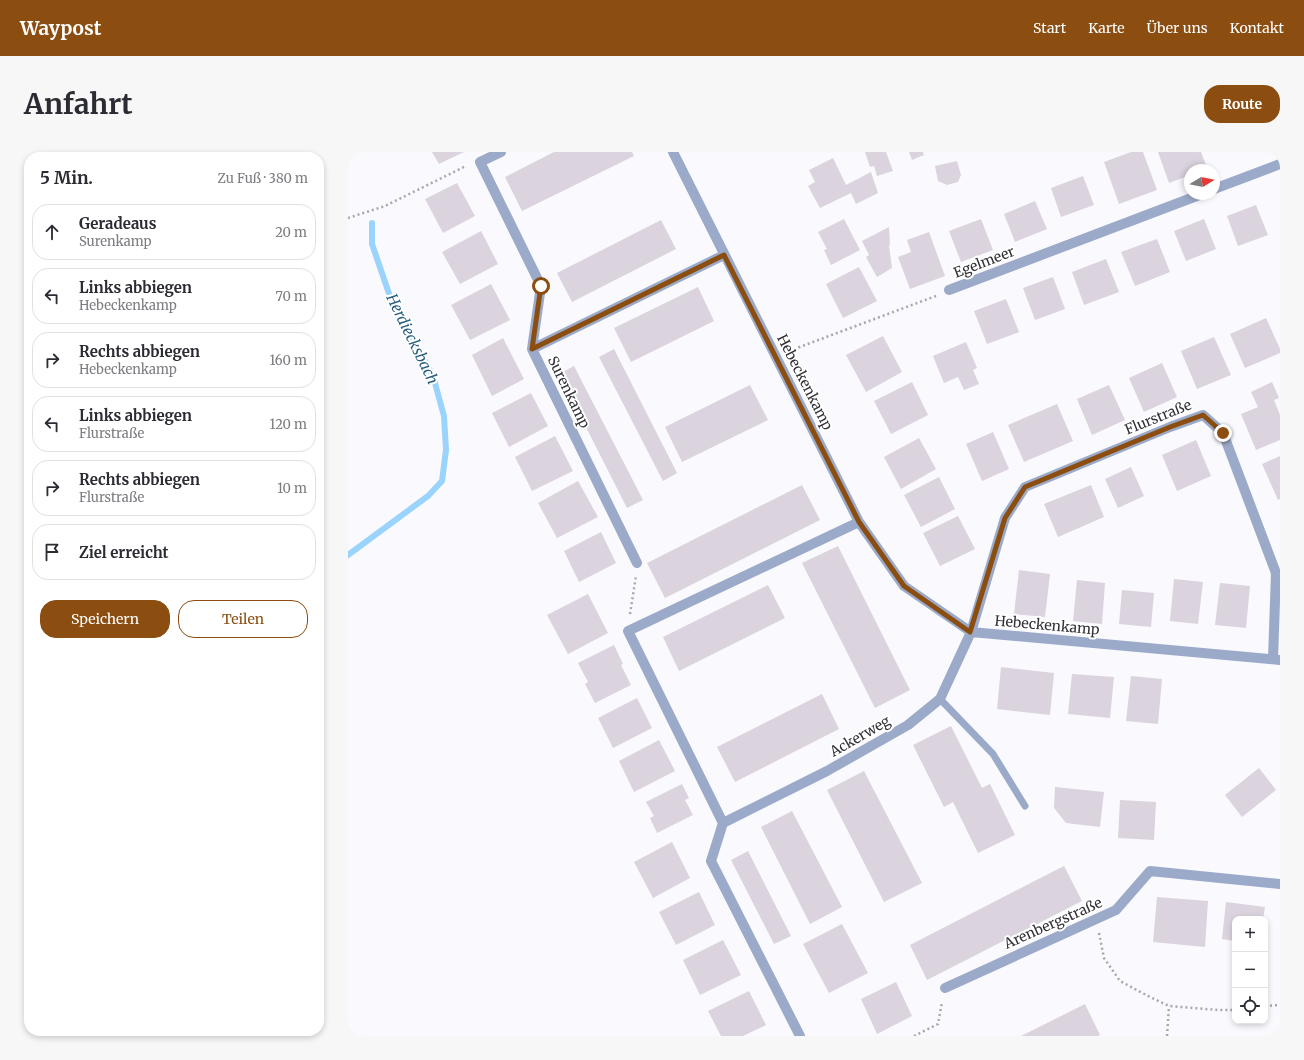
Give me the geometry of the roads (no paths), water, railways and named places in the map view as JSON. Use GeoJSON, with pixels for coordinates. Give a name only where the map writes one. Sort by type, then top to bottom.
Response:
{"type":"FeatureCollection","features":[{"type":"Feature","properties":{"kind":"street","name":"Surenkamp"},"geometry":{"type":"LineString","coordinates":[[501,152],[480,162],[541,286],[532,349],[637,563]]}},
{"type":"Feature","properties":{"kind":"street","name":"Hebeckenkamp"},"geometry":{"type":"LineString","coordinates":[[673,152],[859,522],[904,586],[970,632],[1276,660]]}},
{"type":"Feature","properties":{"kind":"street"},"geometry":{"type":"LineString","coordinates":[[1220,187],[1280,164]]}},
{"type":"Feature","properties":{"kind":"street","name":"Egelmeer"},"geometry":{"type":"LineString","coordinates":[[949,290],[1186,200]]}},
{"type":"Feature","properties":{"kind":"street"},"geometry":{"type":"LineString","coordinates":[[532,349],[724,255]]}},
{"type":"Feature","properties":{"kind":"street","name":"Flurstraße"},"geometry":{"type":"LineString","coordinates":[[970,632],[1005,518],[1025,487],[1170,427],[1203,415],[1223,433],[1276,573],[1276,660]]}},
{"type":"Feature","properties":{"kind":"street"},"geometry":{"type":"LineString","coordinates":[[800,1036],[711,861],[723,823],[628,631],[859,522]]}},
{"type":"Feature","properties":{"kind":"street","name":"Ackerweg"},"geometry":{"type":"LineString","coordinates":[[723,823],[840,763],[908,725],[940,699],[970,632]]}},
{"type":"Feature","properties":{"kind":"street","name":"Arenbergstraße"},"geometry":{"type":"LineString","coordinates":[[945,988],[1116,910],[1150,871],[1280,884]]}},
{"type":"Feature","properties":{"kind":"lane"},"geometry":{"type":"LineString","coordinates":[[940,699],[993,754],[1025,806]]}},
{"type":"Feature","properties":{"kind":"waterway","name":"Herdiecksbach"},"geometry":{"type":"LineString","coordinates":[[348,555],[428,496],[442,481],[446,450],[444,416],[433,376],[395,311],[372,244],[372,223]]}}]}
